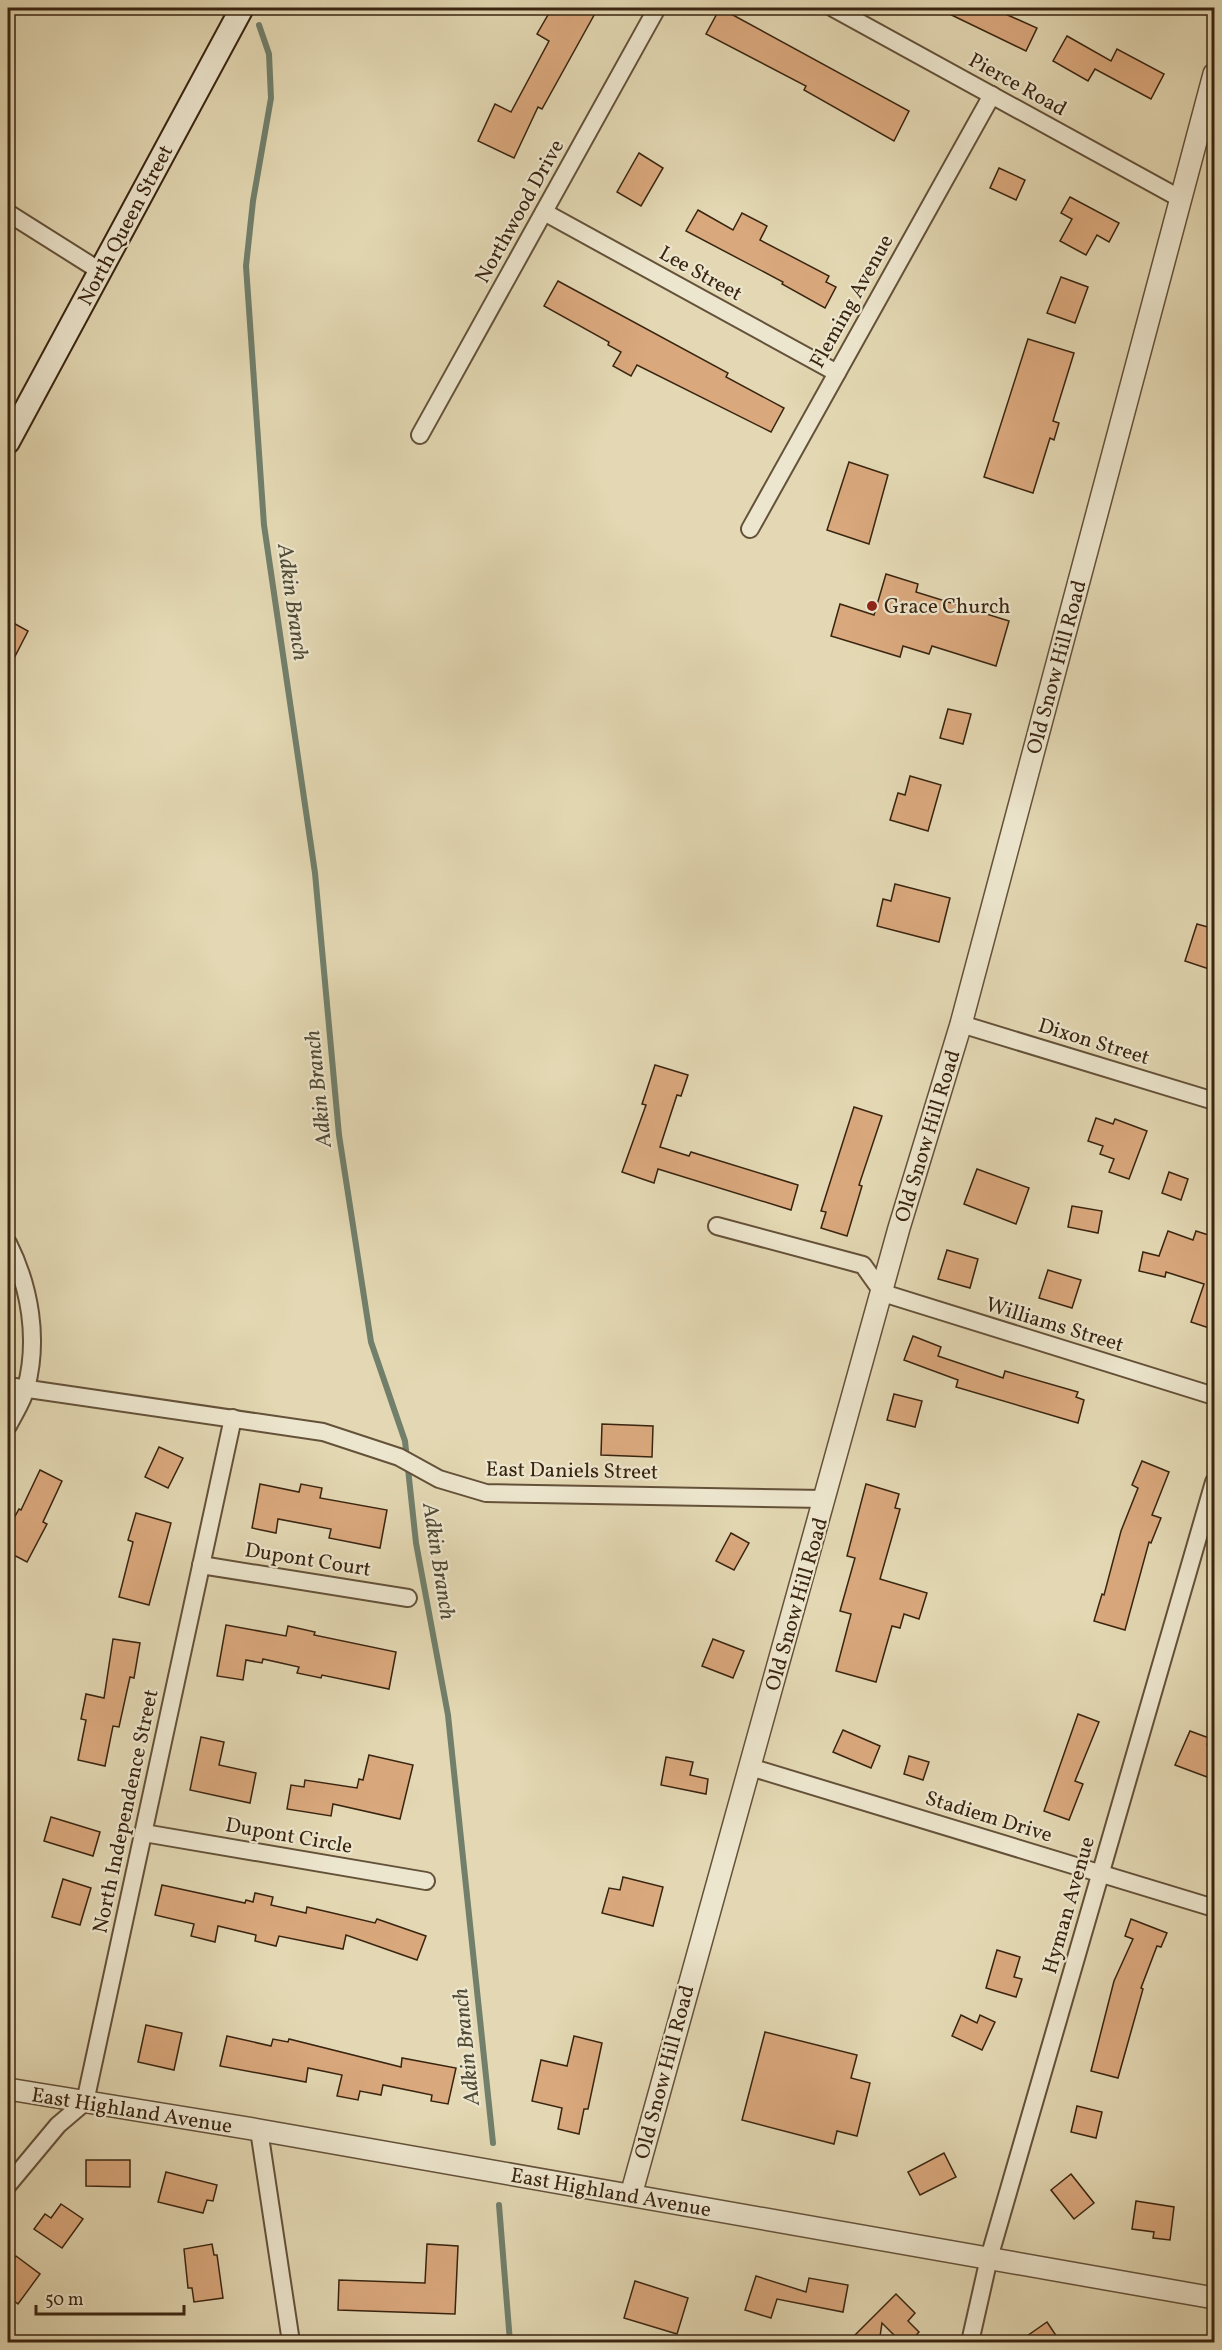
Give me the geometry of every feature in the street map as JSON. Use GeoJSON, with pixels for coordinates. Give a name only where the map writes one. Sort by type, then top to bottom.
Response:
{"type":"FeatureCollection","features":[{"type":"Feature","properties":{"kind":"main road","name":"North Queen Street"},"geometry":{"type":"LineString","coordinates":[[8,442],[237,9]]}},
{"type":"Feature","properties":{"kind":"street","name":"Northwood Drive"},"geometry":{"type":"LineString","coordinates":[[420,435],[657,8]]}},
{"type":"Feature","properties":{"kind":"street","name":"Pierce Road"},"geometry":{"type":"LineString","coordinates":[[833,8],[1182,199]]}},
{"type":"Feature","properties":{"kind":"street","name":"Old Snow Hill Road"},"geometry":{"type":"LineString","coordinates":[[631,2196],[883,1293],[899,1228],[961,1024],[1215,74]]}},
{"type":"Feature","properties":{"kind":"street","name":"Fleming Avenue"},"geometry":{"type":"LineString","coordinates":[[750,529],[992,95]]}},
{"type":"Feature","properties":{"kind":"street","name":"Lee Street"},"geometry":{"type":"LineString","coordinates":[[544,212],[837,373]]}},
{"type":"Feature","properties":{"kind":"street"},"geometry":{"type":"LineString","coordinates":[[8,213],[100,271]]}},
{"type":"Feature","properties":{"kind":"street","name":"Dixon Street"},"geometry":{"type":"LineString","coordinates":[[961,1024],[1215,1101]]}},
{"type":"Feature","properties":{"kind":"street"},"geometry":{"type":"LineString","coordinates":[[717,1226],[863,1265],[883,1293]]}},
{"type":"Feature","properties":{"kind":"street"},"geometry":{"type":"LineString","coordinates":[[8,1243],[15,1258],[31,1312],[32,1345],[26,1389],[8,1426]]}},
{"type":"Feature","properties":{"kind":"street","name":"Williams Street"},"geometry":{"type":"LineString","coordinates":[[883,1293],[1215,1396]]}},
{"type":"Feature","properties":{"kind":"street","name":"East Daniels Street"},"geometry":{"type":"LineString","coordinates":[[8,1386],[323,1432],[399,1457],[439,1479],[486,1493],[825,1499]]}},
{"type":"Feature","properties":{"kind":"street","name":"North Independence Street"},"geometry":{"type":"LineString","coordinates":[[85,2102],[233,1418]]}},
{"type":"Feature","properties":{"kind":"street","name":"Hyman Avenue"},"geometry":{"type":"LineString","coordinates":[[970,2343],[989,2258],[1100,1873],[1148,1719],[1215,1482]]}},
{"type":"Feature","properties":{"kind":"street","name":"Dupont Court"},"geometry":{"type":"LineString","coordinates":[[201,1565],[408,1598]]}},
{"type":"Feature","properties":{"kind":"street","name":"Stadiem Drive"},"geometry":{"type":"LineString","coordinates":[[750,1767],[1215,1908]]}},
{"type":"Feature","properties":{"kind":"street","name":"Dupont Circle"},"geometry":{"type":"LineString","coordinates":[[144,1833],[426,1881]]}},
{"type":"Feature","properties":{"kind":"street","name":"East Highland Avenue"},"geometry":{"type":"LineString","coordinates":[[8,2090],[259,2130],[1215,2298]]}},
{"type":"Feature","properties":{"kind":"street"},"geometry":{"type":"LineString","coordinates":[[8,2185],[58,2125],[85,2102]]}},
{"type":"Feature","properties":{"kind":"street"},"geometry":{"type":"LineString","coordinates":[[259,2130],[291,2343]]}},
{"type":"Feature","properties":{"kind":"building"},"geometry":{"type":"Polygon","coordinates":[[[552,8],[598,8],[542,109],[538,107],[514,158],[478,141],[495,104],[511,112],[549,41],[537,34],[552,8]]]}},
{"type":"Feature","properties":{"kind":"building"},"geometry":{"type":"Polygon","coordinates":[[[720,8],[909,111],[894,141],[804,90],[806,86],[706,34],[720,8]]]}},
{"type":"Feature","properties":{"kind":"building"},"geometry":{"type":"Polygon","coordinates":[[[937,8],[992,8],[1037,28],[1026,51],[937,8]]]}},
{"type":"Feature","properties":{"kind":"building"},"geometry":{"type":"Polygon","coordinates":[[[1067,36],[1111,61],[1117,49],[1164,74],[1151,99],[1095,69],[1088,81],[1053,61],[1067,36]]]}},
{"type":"Feature","properties":{"kind":"building"},"geometry":{"type":"Polygon","coordinates":[[[639,153],[663,168],[641,206],[617,192],[639,153]]]}},
{"type":"Feature","properties":{"kind":"building"},"geometry":{"type":"Polygon","coordinates":[[[999,168],[1025,180],[1016,200],[990,188],[999,168]]]}},
{"type":"Feature","properties":{"kind":"building"},"geometry":{"type":"Polygon","coordinates":[[[1070,197],[1119,223],[1109,242],[1097,235],[1086,255],[1060,241],[1072,219],[1061,213],[1070,197]]]}},
{"type":"Feature","properties":{"kind":"building"},"geometry":{"type":"Polygon","coordinates":[[[698,210],[733,230],[742,213],[767,226],[760,240],[829,276],[826,282],[836,287],[825,308],[782,284],[783,282],[686,231],[698,210]]]}},
{"type":"Feature","properties":{"kind":"building"},"geometry":{"type":"Polygon","coordinates":[[[1061,277],[1088,287],[1075,323],[1047,313],[1061,277]]]}},
{"type":"Feature","properties":{"kind":"building"},"geometry":{"type":"Polygon","coordinates":[[[558,281],[728,373],[726,377],[784,408],[771,432],[637,365],[631,376],[613,366],[621,352],[608,345],[609,342],[544,306],[558,281]]]}},
{"type":"Feature","properties":{"kind":"building"},"geometry":{"type":"Polygon","coordinates":[[[1028,339],[1074,353],[1053,421],[1059,423],[1054,440],[1050,438],[1033,493],[984,477],[1028,339]]]}},
{"type":"Feature","properties":{"kind":"building"},"geometry":{"type":"Polygon","coordinates":[[[849,462],[888,475],[869,544],[827,530],[849,462]]]}},
{"type":"Feature","properties":{"kind":"building"},"geometry":{"type":"Polygon","coordinates":[[[886,574],[918,584],[916,592],[1009,621],[996,666],[932,646],[929,654],[903,646],[900,657],[831,636],[840,604],[874,615],[886,574]]]}},
{"type":"Feature","properties":{"kind":"building"},"geometry":{"type":"Polygon","coordinates":[[[8,620],[28,631],[8,670],[8,620]]]}},
{"type":"Feature","properties":{"kind":"building"},"geometry":{"type":"Polygon","coordinates":[[[948,709],[971,714],[963,744],[940,738],[948,709]]]}},
{"type":"Feature","properties":{"kind":"building"},"geometry":{"type":"Polygon","coordinates":[[[910,776],[941,785],[928,831],[890,820],[898,793],[905,795],[910,776]]]}},
{"type":"Feature","properties":{"kind":"building"},"geometry":{"type":"Polygon","coordinates":[[[895,884],[950,898],[939,942],[877,926],[883,899],[891,901],[895,884]]]}},
{"type":"Feature","properties":{"kind":"building"},"geometry":{"type":"Polygon","coordinates":[[[1197,924],[1215,929],[1215,971],[1185,961],[1197,924]]]}},
{"type":"Feature","properties":{"kind":"building"},"geometry":{"type":"Polygon","coordinates":[[[655,1065],[688,1075],[681,1096],[677,1095],[660,1147],[689,1156],[691,1152],[798,1185],[791,1210],[658,1169],[654,1183],[622,1172],[646,1105],[642,1104],[655,1065]]]}},
{"type":"Feature","properties":{"kind":"building"},"geometry":{"type":"Polygon","coordinates":[[[854,1107],[882,1116],[859,1185],[862,1186],[847,1236],[821,1228],[826,1212],[821,1211],[854,1107]]]}},
{"type":"Feature","properties":{"kind":"building"},"geometry":{"type":"Polygon","coordinates":[[[1096,1118],[1113,1124],[1115,1119],[1147,1131],[1129,1179],[1109,1172],[1114,1159],[1100,1154],[1103,1146],[1088,1141],[1096,1118]]]}},
{"type":"Feature","properties":{"kind":"building"},"geometry":{"type":"Polygon","coordinates":[[[977,1169],[1029,1188],[1016,1224],[964,1204],[977,1169]]]}},
{"type":"Feature","properties":{"kind":"building"},"geometry":{"type":"Polygon","coordinates":[[[1169,1172],[1188,1179],[1181,1200],[1162,1193],[1169,1172]]]}},
{"type":"Feature","properties":{"kind":"building"},"geometry":{"type":"Polygon","coordinates":[[[1072,1206],[1102,1211],[1098,1233],[1068,1227],[1072,1206]]]}},
{"type":"Feature","properties":{"kind":"building"},"geometry":{"type":"Polygon","coordinates":[[[1168,1231],[1193,1240],[1196,1231],[1215,1237],[1215,1330],[1191,1322],[1204,1284],[1166,1272],[1165,1277],[1139,1271],[1143,1252],[1159,1256],[1168,1231]]]}},
{"type":"Feature","properties":{"kind":"building"},"geometry":{"type":"Polygon","coordinates":[[[947,1250],[978,1259],[970,1288],[938,1279],[947,1250]]]}},
{"type":"Feature","properties":{"kind":"building"},"geometry":{"type":"Polygon","coordinates":[[[1048,1270],[1081,1280],[1072,1308],[1039,1298],[1048,1270]]]}},
{"type":"Feature","properties":{"kind":"building"},"geometry":{"type":"Polygon","coordinates":[[[913,1336],[941,1347],[938,1356],[1003,1378],[1005,1371],[1078,1392],[1076,1397],[1084,1400],[1078,1423],[956,1387],[958,1380],[904,1360],[913,1336]]]}},
{"type":"Feature","properties":{"kind":"building"},"geometry":{"type":"Polygon","coordinates":[[[894,1394],[922,1401],[915,1427],[887,1420],[894,1394]]]}},
{"type":"Feature","properties":{"kind":"building"},"geometry":{"type":"Polygon","coordinates":[[[602,1424],[653,1426],[652,1457],[601,1455],[602,1424]]]}},
{"type":"Feature","properties":{"kind":"building"},"geometry":{"type":"Polygon","coordinates":[[[159,1447],[183,1458],[168,1488],[145,1477],[159,1447]]]}},
{"type":"Feature","properties":{"kind":"building"},"geometry":{"type":"Polygon","coordinates":[[[1142,1461],[1169,1472],[1152,1515],[1161,1518],[1151,1543],[1149,1542],[1125,1630],[1094,1621],[1102,1594],[1104,1595],[1121,1531],[1138,1488],[1132,1485],[1142,1461]]]}},
{"type":"Feature","properties":{"kind":"building"},"geometry":{"type":"Polygon","coordinates":[[[40,1470],[62,1481],[43,1522],[47,1524],[27,1562],[8,1552],[8,1529],[19,1509],[21,1510],[40,1470]]]}},
{"type":"Feature","properties":{"kind":"building"},"geometry":{"type":"Polygon","coordinates":[[[260,1484],[299,1492],[301,1484],[322,1488],[320,1498],[387,1510],[380,1548],[329,1538],[331,1529],[278,1519],[276,1533],[252,1528],[260,1484]]]}},
{"type":"Feature","properties":{"kind":"building"},"geometry":{"type":"Polygon","coordinates":[[[866,1484],[899,1494],[895,1508],[900,1509],[880,1579],[927,1593],[919,1619],[904,1614],[900,1628],[892,1626],[876,1682],[836,1671],[851,1614],[840,1611],[855,1558],[847,1556],[866,1484]]]}},
{"type":"Feature","properties":{"kind":"building"},"geometry":{"type":"Polygon","coordinates":[[[136,1513],[171,1523],[149,1605],[119,1597],[133,1542],[128,1540],[136,1513]]]}},
{"type":"Feature","properties":{"kind":"building"},"geometry":{"type":"Polygon","coordinates":[[[731,1533],[749,1543],[734,1570],[716,1561],[731,1533]]]}},
{"type":"Feature","properties":{"kind":"building"},"geometry":{"type":"Polygon","coordinates":[[[226,1625],[286,1636],[288,1626],[315,1632],[314,1635],[396,1652],[389,1689],[322,1675],[321,1678],[297,1673],[299,1667],[263,1659],[262,1663],[246,1660],[243,1680],[217,1676],[226,1625]]]}},
{"type":"Feature","properties":{"kind":"building"},"geometry":{"type":"Polygon","coordinates":[[[113,1639],[140,1643],[134,1678],[130,1677],[119,1727],[113,1726],[105,1766],[78,1760],[86,1720],[81,1719],[86,1694],[104,1698],[113,1639]]]}},
{"type":"Feature","properties":{"kind":"building"},"geometry":{"type":"Polygon","coordinates":[[[713,1639],[744,1651],[733,1678],[702,1666],[713,1639]]]}},
{"type":"Feature","properties":{"kind":"building"},"geometry":{"type":"Polygon","coordinates":[[[1078,1714],[1099,1722],[1075,1781],[1083,1784],[1069,1820],[1044,1811],[1078,1714]]]}},
{"type":"Feature","properties":{"kind":"building"},"geometry":{"type":"Polygon","coordinates":[[[843,1730],[880,1746],[871,1768],[833,1752],[843,1730]]]}},
{"type":"Feature","properties":{"kind":"building"},"geometry":{"type":"Polygon","coordinates":[[[1190,1731],[1209,1738],[1207,1745],[1215,1748],[1215,1780],[1175,1765],[1190,1731]]]}},
{"type":"Feature","properties":{"kind":"building"},"geometry":{"type":"Polygon","coordinates":[[[201,1737],[224,1742],[219,1765],[256,1773],[250,1803],[190,1790],[201,1737]]]}},
{"type":"Feature","properties":{"kind":"building"},"geometry":{"type":"Polygon","coordinates":[[[369,1755],[413,1765],[400,1819],[333,1804],[331,1816],[287,1809],[291,1785],[304,1787],[305,1780],[357,1788],[359,1779],[363,1780],[369,1755]]]}},
{"type":"Feature","properties":{"kind":"building"},"geometry":{"type":"Polygon","coordinates":[[[909,1756],[929,1762],[923,1780],[904,1774],[909,1756]]]}},
{"type":"Feature","properties":{"kind":"building"},"geometry":{"type":"Polygon","coordinates":[[[666,1757],[693,1762],[690,1775],[708,1779],[706,1794],[661,1785],[666,1757]]]}},
{"type":"Feature","properties":{"kind":"building"},"geometry":{"type":"Polygon","coordinates":[[[51,1817],[100,1832],[93,1856],[44,1841],[51,1817]]]}},
{"type":"Feature","properties":{"kind":"building"},"geometry":{"type":"Polygon","coordinates":[[[623,1877],[663,1887],[653,1926],[602,1913],[609,1888],[620,1890],[623,1877]]]}},
{"type":"Feature","properties":{"kind":"building"},"geometry":{"type":"Polygon","coordinates":[[[63,1879],[91,1888],[80,1925],[52,1917],[63,1879]]]}},
{"type":"Feature","properties":{"kind":"building"},"geometry":{"type":"Polygon","coordinates":[[[162,1885],[245,1903],[246,1900],[253,1902],[255,1893],[273,1897],[271,1905],[306,1913],[307,1907],[375,1923],[377,1919],[426,1936],[417,1960],[346,1935],[343,1949],[279,1936],[276,1946],[255,1941],[256,1935],[218,1926],[215,1942],[191,1936],[194,1924],[155,1915],[162,1885]]]}},
{"type":"Feature","properties":{"kind":"building"},"geometry":{"type":"Polygon","coordinates":[[[1131,1919],[1167,1933],[1161,1947],[1157,1946],[1141,1988],[1143,1989],[1118,2078],[1091,2071],[1114,1981],[1133,1939],[1125,1936],[1131,1919]]]}},
{"type":"Feature","properties":{"kind":"building"},"geometry":{"type":"Polygon","coordinates":[[[997,1950],[1020,1957],[1014,1977],[1022,1979],[1016,1997],[986,1988],[997,1950]]]}},
{"type":"Feature","properties":{"kind":"building"},"geometry":{"type":"Polygon","coordinates":[[[961,2015],[977,2023],[980,2015],[995,2022],[982,2050],[952,2036],[961,2015]]]}},
{"type":"Feature","properties":{"kind":"building"},"geometry":{"type":"Polygon","coordinates":[[[146,2025],[182,2033],[174,2070],[138,2062],[146,2025]]]}},
{"type":"Feature","properties":{"kind":"building"},"geometry":{"type":"Polygon","coordinates":[[[765,2032],[857,2055],[851,2078],[870,2083],[857,2136],[837,2131],[834,2144],[742,2120],[765,2032]]]}},
{"type":"Feature","properties":{"kind":"building"},"geometry":{"type":"Polygon","coordinates":[[[227,2036],[271,2046],[273,2039],[288,2042],[289,2039],[401,2067],[402,2058],[456,2068],[448,2104],[431,2101],[432,2095],[383,2085],[381,2095],[360,2091],[358,2100],[337,2096],[342,2075],[308,2068],[306,2082],[220,2066],[227,2036]]]}},
{"type":"Feature","properties":{"kind":"building"},"geometry":{"type":"Polygon","coordinates":[[[574,2036],[602,2043],[588,2109],[584,2109],[579,2134],[558,2129],[562,2108],[532,2101],[541,2060],[567,2066],[574,2036]]]}},
{"type":"Feature","properties":{"kind":"building"},"geometry":{"type":"Polygon","coordinates":[[[1077,2106],[1102,2112],[1096,2138],[1071,2132],[1077,2106]]]}},
{"type":"Feature","properties":{"kind":"building"},"geometry":{"type":"Polygon","coordinates":[[[944,2153],[956,2177],[920,2195],[908,2172],[944,2153]]]}},
{"type":"Feature","properties":{"kind":"building"},"geometry":{"type":"Polygon","coordinates":[[[86,2160],[130,2160],[130,2187],[86,2186],[86,2160]]]}},
{"type":"Feature","properties":{"kind":"building"},"geometry":{"type":"Polygon","coordinates":[[[166,2172],[217,2185],[213,2201],[207,2200],[203,2213],[158,2202],[166,2172]]]}},
{"type":"Feature","properties":{"kind":"building"},"geometry":{"type":"Polygon","coordinates":[[[1071,2174],[1094,2203],[1074,2219],[1051,2190],[1071,2174]]]}},
{"type":"Feature","properties":{"kind":"building"},"geometry":{"type":"Polygon","coordinates":[[[1136,2201],[1174,2207],[1170,2240],[1153,2238],[1154,2232],[1132,2229],[1136,2201]]]}},
{"type":"Feature","properties":{"kind":"building"},"geometry":{"type":"Polygon","coordinates":[[[61,2204],[83,2219],[62,2248],[34,2229],[45,2214],[51,2218],[61,2204]]]}},
{"type":"Feature","properties":{"kind":"building"},"geometry":{"type":"Polygon","coordinates":[[[212,2244],[214,2255],[217,2255],[223,2298],[194,2302],[192,2288],[188,2288],[184,2249],[212,2244]]]}},
{"type":"Feature","properties":{"kind":"building"},"geometry":{"type":"Polygon","coordinates":[[[427,2244],[458,2246],[455,2314],[338,2310],[339,2280],[425,2283],[427,2244]]]}},
{"type":"Feature","properties":{"kind":"building"},"geometry":{"type":"Polygon","coordinates":[[[16,2256],[40,2274],[18,2304],[8,2296],[8,2267],[16,2256]]]}},
{"type":"Feature","properties":{"kind":"building"},"geometry":{"type":"Polygon","coordinates":[[[756,2276],[806,2292],[809,2278],[848,2285],[843,2312],[777,2299],[771,2318],[745,2310],[756,2276]]]}},
{"type":"Feature","properties":{"kind":"building"},"geometry":{"type":"Polygon","coordinates":[[[635,2281],[688,2298],[677,2334],[624,2318],[635,2281]]]}},
{"type":"Feature","properties":{"kind":"building"},"geometry":{"type":"Polygon","coordinates":[[[896,2294],[915,2313],[908,2321],[919,2332],[909,2343],[902,2343],[882,2323],[879,2343],[847,2343],[896,2294]]]}},
{"type":"Feature","properties":{"kind":"building"},"geometry":{"type":"Polygon","coordinates":[[[1047,2322],[1061,2343],[1017,2343],[1047,2322]]]}},
{"type":"Feature","properties":{"kind":"waterway","name":"Adkin Branch"},"geometry":{"type":"LineString","coordinates":[[259,25],[269,54],[271,98],[253,201],[246,266],[264,525],[315,873],[339,1135],[371,1342],[405,1441],[416,1543],[448,1715],[493,2143]]}},
{"type":"Feature","properties":{"kind":"waterway","name":"Adkin Branch"},"geometry":{"type":"LineString","coordinates":[[499,2205],[510,2342]]}},
{"type":"Feature","properties":{"kind":"place","name":"Grace Church"},"geometry":{"type":"Point","coordinates":[872,606]}}]}
